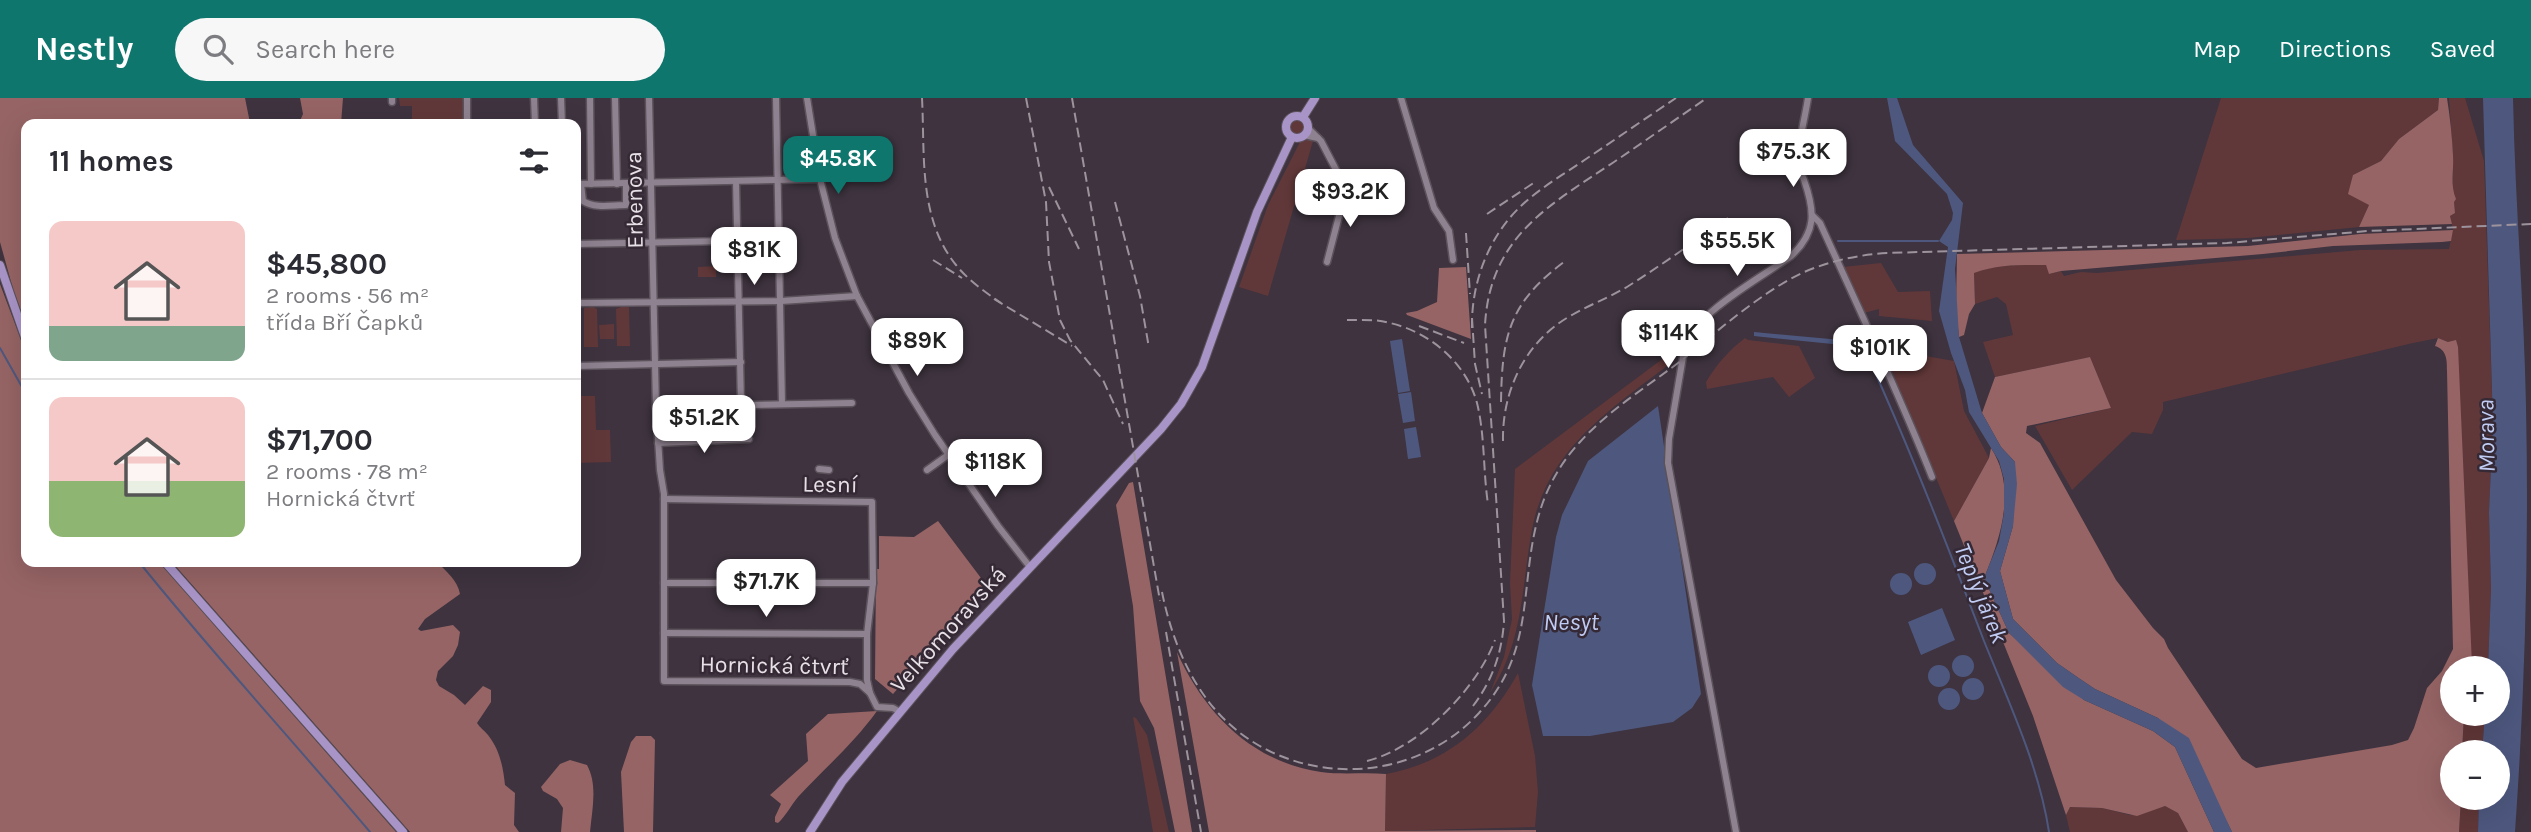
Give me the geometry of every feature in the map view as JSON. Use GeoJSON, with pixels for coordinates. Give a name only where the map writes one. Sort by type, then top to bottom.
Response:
{"type":"FeatureCollection","features":[{"type":"Feature","properties":{"kind":"main road"},"geometry":{"type":"LineString","coordinates":[[1303,117],[1294,116],[1287,121],[1286,131],[1292,137],[1306,132],[1303,117],[1315,98]]}},
{"type":"Feature","properties":{"kind":"main road","name":"Velkomoravská"},"geometry":{"type":"LineString","coordinates":[[810,832],[842,782],[961,640],[1181,404],[1202,367],[1254,220],[1292,137]]}},
{"type":"Feature","properties":{"kind":"main road"},"geometry":{"type":"LineString","coordinates":[[0,265],[21,326]]}},
{"type":"Feature","properties":{"kind":"main road"},"geometry":{"type":"LineString","coordinates":[[170,567],[403,832]]}},
{"type":"Feature","properties":{"kind":"street"},"geometry":{"type":"LineString","coordinates":[[467,98],[467,119]]}},
{"type":"Feature","properties":{"kind":"street"},"geometry":{"type":"LineString","coordinates":[[534,98],[535,119]]}},
{"type":"Feature","properties":{"kind":"street"},"geometry":{"type":"LineString","coordinates":[[561,98],[562,119]]}},
{"type":"Feature","properties":{"kind":"street"},"geometry":{"type":"LineString","coordinates":[[590,98],[591,184]]}},
{"type":"Feature","properties":{"kind":"street","name":"Erbenova"},"geometry":{"type":"LineString","coordinates":[[615,98],[617,184]]}},
{"type":"Feature","properties":{"kind":"street","name":"Erbenova"},"geometry":{"type":"LineString","coordinates":[[649,98],[655,364]]}},
{"type":"Feature","properties":{"kind":"street"},"geometry":{"type":"LineString","coordinates":[[776,98],[782,404]]}},
{"type":"Feature","properties":{"kind":"street"},"geometry":{"type":"LineString","coordinates":[[807,98],[820,179],[835,237],[857,296],[909,393],[948,454],[1005,536],[1030,566]]}},
{"type":"Feature","properties":{"kind":"street"},"geometry":{"type":"LineString","coordinates":[[1401,98],[1434,208],[1449,231],[1453,260]]}},
{"type":"Feature","properties":{"kind":"street"},"geometry":{"type":"LineString","coordinates":[[1736,832],[1668,463],[1669,439],[1685,345],[1692,331],[1704,317],[1791,256],[1801,247],[1808,233],[1812,215],[1810,199],[1798,161],[1808,98]]}},
{"type":"Feature","properties":{"kind":"street"},"geometry":{"type":"LineString","coordinates":[[1306,132],[1318,138],[1346,189],[1327,262]]}},
{"type":"Feature","properties":{"kind":"street"},"geometry":{"type":"LineString","coordinates":[[581,184],[820,179]]}},
{"type":"Feature","properties":{"kind":"street"},"geometry":{"type":"LineString","coordinates":[[736,182],[741,404]]}},
{"type":"Feature","properties":{"kind":"street"},"geometry":{"type":"LineString","coordinates":[[581,194],[583,201],[591,205],[626,205],[626,184]]}},
{"type":"Feature","properties":{"kind":"street"},"geometry":{"type":"LineString","coordinates":[[1812,215],[1820,223],[1889,373],[1932,477]]}},
{"type":"Feature","properties":{"kind":"street"},"geometry":{"type":"LineString","coordinates":[[581,244],[779,240]]}},
{"type":"Feature","properties":{"kind":"street"},"geometry":{"type":"LineString","coordinates":[[581,303],[781,301],[857,296]]}},
{"type":"Feature","properties":{"kind":"street"},"geometry":{"type":"LineString","coordinates":[[581,366],[741,362]]}},
{"type":"Feature","properties":{"kind":"street"},"geometry":{"type":"LineString","coordinates":[[655,364],[658,443],[664,499],[664,583],[873,583]]}},
{"type":"Feature","properties":{"kind":"street"},"geometry":{"type":"LineString","coordinates":[[656,407],[852,403]]}},
{"type":"Feature","properties":{"kind":"street"},"geometry":{"type":"LineString","coordinates":[[658,443],[748,439]]}},
{"type":"Feature","properties":{"kind":"street"},"geometry":{"type":"LineString","coordinates":[[927,470],[948,454]]}},
{"type":"Feature","properties":{"kind":"street"},"geometry":{"type":"LineString","coordinates":[[819,470],[829,470]]}},
{"type":"Feature","properties":{"kind":"street","name":"Lesní"},"geometry":{"type":"LineString","coordinates":[[664,499],[872,502],[873,583]]}},
{"type":"Feature","properties":{"kind":"street","name":"Hornická čtvrť"},"geometry":{"type":"LineString","coordinates":[[664,583],[664,681],[850,682],[860,684],[870,693]]}},
{"type":"Feature","properties":{"kind":"street","name":"Hornická čtvrť"},"geometry":{"type":"LineString","coordinates":[[870,693],[867,680],[867,634],[873,583]]}},
{"type":"Feature","properties":{"kind":"street","name":"Hornická čtvrť"},"geometry":{"type":"LineString","coordinates":[[664,633],[867,634]]}},
{"type":"Feature","properties":{"kind":"street"},"geometry":{"type":"LineString","coordinates":[[860,684],[867,680]]}},
{"type":"Feature","properties":{"kind":"street"},"geometry":{"type":"LineString","coordinates":[[870,693],[877,707],[893,708],[900,712]]}},
{"type":"Feature","properties":{"kind":"shaded area"},"geometry":{"type":"Polygon","coordinates":[[[0,98],[245,98],[249,119],[21,119],[21,311],[0,242],[0,98]]]}},
{"type":"Feature","properties":{"kind":"shaded area"},"geometry":{"type":"Polygon","coordinates":[[[300,98],[343,98],[341,119],[301,119],[303,114],[300,98]]]}},
{"type":"Feature","properties":{"kind":"shaded area"},"geometry":{"type":"Polygon","coordinates":[[[399,98],[466,98],[466,119],[412,119],[412,106],[400,106],[399,98]]]}},
{"type":"Feature","properties":{"kind":"shaded area"},"geometry":{"type":"Polygon","coordinates":[[[2221,98],[2439,98],[2438,110],[2399,139],[2381,161],[2353,175],[2369,205],[2359,227],[2248,238],[2176,240],[2221,98]]]}},
{"type":"Feature","properties":{"kind":"shaded area"},"geometry":{"type":"Polygon","coordinates":[[[2439,98],[2447,98],[2451,126],[2456,199],[2455,213],[2450,216],[2452,224],[2359,227],[2369,205],[2348,194],[2353,175],[2381,161],[2399,139],[2438,110],[2439,98]]]}},
{"type":"Feature","properties":{"kind":"shaded area"},"geometry":{"type":"Polygon","coordinates":[[[2449,98],[2465,98],[2484,161],[2493,423],[2489,512],[2491,589],[2488,656],[2470,656],[2448,342],[2438,338],[2413,343],[2163,402],[2163,410],[2152,434],[2132,432],[2072,490],[2035,426],[2111,408],[2090,357],[1995,377],[1983,342],[2013,335],[2006,304],[1997,297],[1975,304],[1974,272],[2001,266],[2046,265],[2050,274],[2061,271],[2064,276],[2081,272],[2097,273],[2360,250],[2449,249],[2453,230],[2450,216],[2455,213],[2449,98]]]}},
{"type":"Feature","properties":{"kind":"shaded area"},"geometry":{"type":"Polygon","coordinates":[[[1294,119],[1300,119],[1305,127],[1303,133],[1294,135],[1289,130],[1289,124],[1294,119]]]}},
{"type":"Feature","properties":{"kind":"shaded area"},"geometry":{"type":"Polygon","coordinates":[[[1306,139],[1313,141],[1268,296],[1239,287],[1268,205],[1300,142],[1306,139]]]}},
{"type":"Feature","properties":{"kind":"shaded area"},"geometry":{"type":"Polygon","coordinates":[[[2453,230],[2451,241],[2442,242],[2333,246],[2049,274],[2046,265],[1992,268],[1974,273],[1975,304],[1969,314],[1964,335],[1959,337],[1956,308],[1957,254],[2248,246],[2360,234],[2453,230]]]}},
{"type":"Feature","properties":{"kind":"shaded area"},"geometry":{"type":"Polygon","coordinates":[[[1881,263],[1898,292],[1930,291],[1932,321],[1879,316],[1879,309],[1864,313],[1843,267],[1881,263]]]}},
{"type":"Feature","properties":{"kind":"shaded area"},"geometry":{"type":"Polygon","coordinates":[[[716,266],[716,277],[698,277],[698,267],[716,266]]]}},
{"type":"Feature","properties":{"kind":"shaded area"},"geometry":{"type":"Polygon","coordinates":[[[1466,267],[1471,339],[1407,315],[1406,313],[1437,302],[1439,268],[1466,267]]]}},
{"type":"Feature","properties":{"kind":"shaded area"},"geometry":{"type":"Polygon","coordinates":[[[0,284],[21,340],[21,567],[163,567],[396,832],[0,832],[0,284]]]}},
{"type":"Feature","properties":{"kind":"shaded area"},"geometry":{"type":"Polygon","coordinates":[[[629,307],[630,346],[617,346],[616,309],[629,307]]]}},
{"type":"Feature","properties":{"kind":"shaded area"},"geometry":{"type":"Polygon","coordinates":[[[584,308],[597,309],[598,347],[584,347],[584,308]]]}},
{"type":"Feature","properties":{"kind":"shaded area"},"geometry":{"type":"Polygon","coordinates":[[[614,324],[614,339],[600,339],[599,325],[614,324]]]}},
{"type":"Feature","properties":{"kind":"shaded area"},"geometry":{"type":"Polygon","coordinates":[[[1745,338],[1799,346],[1815,378],[1789,397],[1773,377],[1707,389],[1706,382],[1714,370],[1745,338]]]}},
{"type":"Feature","properties":{"kind":"shaded area"},"geometry":{"type":"Polygon","coordinates":[[[2438,338],[2448,342],[2456,340],[2458,347],[2472,656],[2450,656],[2453,649],[2447,363],[2444,353],[2435,346],[2438,338]]]}},
{"type":"Feature","properties":{"kind":"shaded area"},"geometry":{"type":"Polygon","coordinates":[[[1886,349],[1954,361],[1964,411],[1989,458],[1954,521],[1886,357],[1886,349]]]}},
{"type":"Feature","properties":{"kind":"shaded area"},"geometry":{"type":"Polygon","coordinates":[[[1665,357],[1675,360],[1627,396],[1584,434],[1550,478],[1531,535],[1515,636],[1501,674],[1490,693],[1504,657],[1512,619],[1510,583],[1515,469],[1665,357]]]}},
{"type":"Feature","properties":{"kind":"shaded area"},"geometry":{"type":"Polygon","coordinates":[[[2090,357],[2111,408],[2027,426],[2026,433],[2040,443],[2116,580],[2164,639],[2242,759],[2256,768],[2408,740],[2427,688],[2440,673],[2440,726],[2463,726],[2463,740],[2440,740],[2440,810],[2460,810],[2459,832],[2232,832],[2215,798],[2158,718],[2095,689],[2080,679],[2057,663],[2013,619],[2000,571],[2013,526],[2015,462],[2001,447],[1982,413],[1995,377],[2090,357]]]}},
{"type":"Feature","properties":{"kind":"shaded area"},"geometry":{"type":"Polygon","coordinates":[[[581,396],[595,396],[596,430],[610,430],[611,462],[581,463],[581,396]]]}},
{"type":"Feature","properties":{"kind":"shaded area"},"geometry":{"type":"Polygon","coordinates":[[[1991,448],[1999,463],[2005,496],[2001,529],[1984,578],[2009,633],[2084,700],[2153,731],[2175,747],[2214,832],[2188,832],[2178,813],[2165,806],[2137,816],[2102,808],[2070,807],[2066,815],[2033,716],[1954,521],[1989,458],[1991,448]]]}},
{"type":"Feature","properties":{"kind":"shaded area"},"geometry":{"type":"Polygon","coordinates":[[[1133,482],[1192,832],[1175,832],[1154,728],[1140,701],[1133,606],[1116,505],[1129,483],[1133,482]]]}},
{"type":"Feature","properties":{"kind":"shaded area"},"geometry":{"type":"Polygon","coordinates":[[[938,521],[987,586],[893,694],[875,679],[879,536],[914,537],[938,521]]]}},
{"type":"Feature","properties":{"kind":"shaded area"},"geometry":{"type":"Polygon","coordinates":[[[176,567],[442,567],[448,573],[460,594],[425,619],[418,629],[421,631],[453,625],[460,632],[453,656],[438,671],[436,680],[439,686],[465,705],[483,686],[491,690],[491,702],[477,723],[488,735],[498,753],[505,785],[515,793],[514,825],[519,832],[410,832],[176,567]]]}},
{"type":"Feature","properties":{"kind":"shaded area"},"geometry":{"type":"Polygon","coordinates":[[[1177,652],[1201,695],[1216,714],[1252,746],[1273,758],[1321,772],[1386,774],[1385,831],[1536,832],[1209,832],[1177,652]]]}},
{"type":"Feature","properties":{"kind":"shaded area"},"geometry":{"type":"Polygon","coordinates":[[[1518,673],[1535,756],[1538,792],[1535,827],[1385,831],[1386,774],[1428,761],[1464,739],[1494,710],[1518,673]]]}},
{"type":"Feature","properties":{"kind":"shaded area"},"geometry":{"type":"Polygon","coordinates":[[[877,711],[849,745],[798,797],[781,820],[775,822],[781,804],[770,795],[808,761],[806,734],[828,714],[877,711]]]}},
{"type":"Feature","properties":{"kind":"shaded area"},"geometry":{"type":"Polygon","coordinates":[[[1133,717],[1147,735],[1169,832],[1153,832],[1133,717]]]}},
{"type":"Feature","properties":{"kind":"shaded area"},"geometry":{"type":"Polygon","coordinates":[[[2463,726],[2484,726],[2483,740],[2463,740],[2463,726]]]}},
{"type":"Feature","properties":{"kind":"shaded area"},"geometry":{"type":"Polygon","coordinates":[[[636,736],[651,736],[655,740],[653,832],[624,832],[621,772],[631,742],[636,736]]]}},
{"type":"Feature","properties":{"kind":"shaded area"},"geometry":{"type":"Polygon","coordinates":[[[570,760],[587,765],[590,773],[593,798],[590,832],[561,832],[563,808],[557,799],[541,787],[560,764],[570,760]]]}},
{"type":"Feature","properties":{"kind":"shaded area"},"geometry":{"type":"Polygon","coordinates":[[[2165,806],[2178,813],[2188,832],[2070,832],[2066,815],[2070,807],[2102,808],[2130,815],[2165,806]]]}},
{"type":"Feature","properties":{"kind":"shaded area"},"geometry":{"type":"Polygon","coordinates":[[[2460,810],[2479,810],[2478,832],[2459,832],[2460,810]]]}},
{"type":"Feature","properties":{"kind":"water"},"geometry":{"type":"Polygon","coordinates":[[[1887,98],[1897,98],[1913,145],[1963,203],[1955,269],[1959,337],[1982,413],[2001,447],[2015,462],[2017,484],[2013,526],[2000,571],[2013,619],[2057,663],[2080,679],[2095,689],[2158,718],[2189,738],[2232,832],[2214,832],[2175,747],[2153,731],[2084,700],[2063,687],[2009,633],[1984,578],[1999,541],[2004,513],[2004,479],[1999,461],[1969,412],[1965,390],[1939,311],[1948,247],[1939,241],[1952,220],[1953,213],[1947,194],[1895,141],[1887,98]]]}},
{"type":"Feature","properties":{"kind":"water"},"geometry":{"type":"Polygon","coordinates":[[[2483,98],[2513,98],[2527,459],[2524,672],[2515,832],[2478,832],[2479,810],[2510,810],[2510,740],[2483,740],[2484,726],[2510,726],[2510,656],[2488,656],[2491,589],[2489,512],[2493,423],[2483,98]]]}},
{"type":"Feature","properties":{"kind":"water"},"geometry":{"type":"Polygon","coordinates":[[[1754,332],[1863,342],[1862,347],[1754,336],[1754,332]]]}},
{"type":"Feature","properties":{"kind":"water"},"geometry":{"type":"Polygon","coordinates":[[[1402,339],[1410,391],[1398,393],[1390,341],[1402,339]]]}},
{"type":"Feature","properties":{"kind":"water"},"geometry":{"type":"Polygon","coordinates":[[[1411,392],[1415,421],[1403,423],[1398,394],[1411,392]]]}},
{"type":"Feature","properties":{"kind":"water","name":"Nesyt"},"geometry":{"type":"Polygon","coordinates":[[[1658,406],[1701,694],[1692,708],[1673,722],[1590,736],[1543,736],[1532,685],[1562,515],[1588,461],[1658,406]]]}},
{"type":"Feature","properties":{"kind":"water"},"geometry":{"type":"Polygon","coordinates":[[[1416,427],[1421,457],[1408,459],[1404,429],[1416,427]]]}},
{"type":"Feature","properties":{"kind":"water"},"geometry":{"type":"Polygon","coordinates":[[[1925,563],[1935,570],[1936,574],[1929,584],[1925,585],[1915,578],[1914,574],[1921,564],[1925,563]]]}},
{"type":"Feature","properties":{"kind":"water"},"geometry":{"type":"Polygon","coordinates":[[[1901,573],[1911,580],[1912,584],[1905,594],[1901,595],[1891,588],[1890,584],[1897,574],[1901,573]]]}},
{"type":"Feature","properties":{"kind":"water"},"geometry":{"type":"Polygon","coordinates":[[[1942,608],[1955,640],[1921,655],[1908,622],[1942,608]]]}},
{"type":"Feature","properties":{"kind":"water"},"geometry":{"type":"Polygon","coordinates":[[[1963,655],[1973,662],[1974,666],[1967,676],[1963,677],[1953,670],[1952,666],[1959,656],[1963,655]]]}},
{"type":"Feature","properties":{"kind":"water"},"geometry":{"type":"Polygon","coordinates":[[[1939,665],[1949,672],[1950,676],[1943,686],[1939,687],[1929,680],[1928,676],[1935,666],[1939,665]]]}},
{"type":"Feature","properties":{"kind":"water"},"geometry":{"type":"Polygon","coordinates":[[[1973,678],[1983,685],[1984,689],[1977,699],[1973,700],[1963,693],[1962,689],[1969,679],[1973,678]]]}},
{"type":"Feature","properties":{"kind":"water"},"geometry":{"type":"Polygon","coordinates":[[[1949,688],[1959,695],[1960,699],[1953,709],[1949,710],[1939,703],[1938,699],[1945,689],[1949,688]]]}},
{"type":"Feature","properties":{"kind":"waterway"},"geometry":{"type":"LineString","coordinates":[[1838,241],[1938,241]]}},
{"type":"Feature","properties":{"kind":"waterway"},"geometry":{"type":"LineString","coordinates":[[0,348],[21,385]]}},
{"type":"Feature","properties":{"kind":"waterway","name":"Teplý járek"},"geometry":{"type":"LineString","coordinates":[[1874,370],[2022,735],[2038,783],[2049,832]]}},
{"type":"Feature","properties":{"kind":"waterway"},"geometry":{"type":"LineString","coordinates":[[143,567],[370,832]]}},
{"type":"Feature","properties":{"kind":"railway"},"geometry":{"type":"LineString","coordinates":[[922,98],[926,185],[935,227],[956,265],[977,286],[1001,303]]}},
{"type":"Feature","properties":{"kind":"railway"},"geometry":{"type":"LineString","coordinates":[[1026,98],[1046,202],[1049,262],[1060,320],[1070,340],[1103,380],[1123,424]]}},
{"type":"Feature","properties":{"kind":"railway"},"geometry":{"type":"LineString","coordinates":[[1072,98],[1160,601]]}},
{"type":"Feature","properties":{"kind":"railway"},"geometry":{"type":"LineString","coordinates":[[1472,328],[1478,278],[1491,247],[1509,218],[1544,187],[1676,98]]}},
{"type":"Feature","properties":{"kind":"railway"},"geometry":{"type":"LineString","coordinates":[[1473,706],[1486,687],[1495,666],[1504,621],[1485,325],[1489,295],[1498,269],[1511,246],[1545,210],[1707,98]]}},
{"type":"Feature","properties":{"kind":"railway"},"geometry":{"type":"LineString","coordinates":[[1487,214],[1535,182]]}},
{"type":"Feature","properties":{"kind":"railway"},"geometry":{"type":"LineString","coordinates":[[1049,187],[1079,249]]}},
{"type":"Feature","properties":{"kind":"railway"},"geometry":{"type":"LineString","coordinates":[[1115,202],[1140,296],[1149,348]]}},
{"type":"Feature","properties":{"kind":"railway"},"geometry":{"type":"LineString","coordinates":[[1503,441],[1512,385],[1530,352],[1542,338],[1572,315],[1630,285],[1728,218]]}},
{"type":"Feature","properties":{"kind":"railway"},"geometry":{"type":"LineString","coordinates":[[1162,592],[1177,643],[1201,691],[1223,718],[1251,741],[1283,757],[1317,766],[1352,769],[1387,765],[1421,754],[1452,737],[1479,713],[1498,688],[1511,663],[1519,637],[1530,558],[1543,502],[1554,478],[1574,449],[1615,410],[1738,315],[1769,292],[1802,273],[1843,259],[1887,253],[2227,243],[2368,231],[2531,224]]}},
{"type":"Feature","properties":{"kind":"railway"},"geometry":{"type":"LineString","coordinates":[[1466,233],[1470,294]]}},
{"type":"Feature","properties":{"kind":"railway"},"geometry":{"type":"LineString","coordinates":[[933,260],[962,278]]}},
{"type":"Feature","properties":{"kind":"railway"},"geometry":{"type":"LineString","coordinates":[[1501,402],[1504,358],[1512,323],[1531,292],[1564,262]]}},
{"type":"Feature","properties":{"kind":"railway"},"geometry":{"type":"LineString","coordinates":[[994,299],[1072,346]]}},
{"type":"Feature","properties":{"kind":"railway"},"geometry":{"type":"LineString","coordinates":[[1472,318],[1475,364],[1482,394]]}},
{"type":"Feature","properties":{"kind":"railway"},"geometry":{"type":"LineString","coordinates":[[1347,320],[1379,321],[1404,327],[1432,341],[1455,362],[1472,388],[1477,403],[1488,504]]}},
{"type":"Feature","properties":{"kind":"railway"},"geometry":{"type":"LineString","coordinates":[[1419,326],[1464,343]]}},
{"type":"Feature","properties":{"kind":"railway"},"geometry":{"type":"LineString","coordinates":[[1166,632],[1201,832]]}},
{"type":"Feature","properties":{"kind":"railway"},"geometry":{"type":"LineString","coordinates":[[1367,761],[1406,744],[1444,714],[1475,678],[1495,640]]}},
{"type":"Feature","properties":{"kind":"water label","name":"Morava"},"geometry":{"type":"Point","coordinates":[2486,436]}}]}
